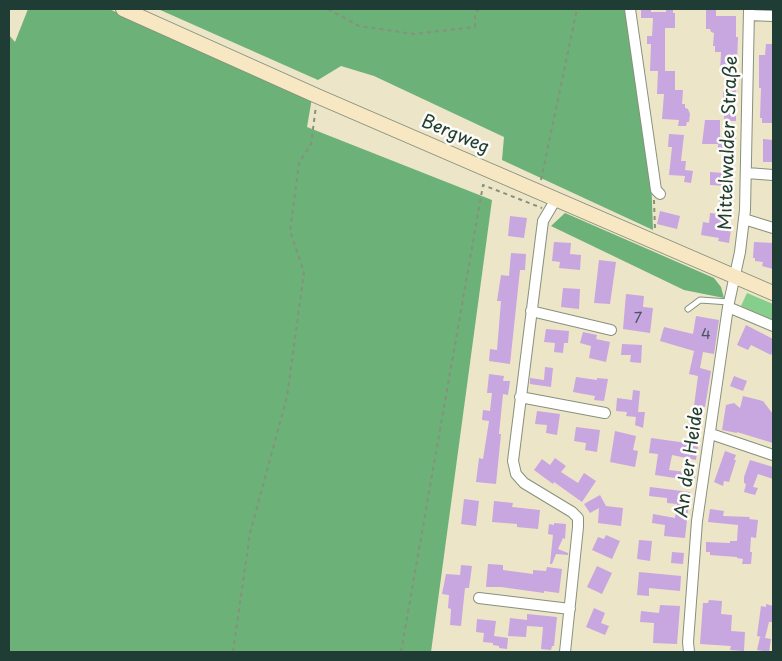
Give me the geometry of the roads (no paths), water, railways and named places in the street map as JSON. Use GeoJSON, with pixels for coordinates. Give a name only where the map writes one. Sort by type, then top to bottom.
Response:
{"type":"FeatureCollection","features":[{"type":"Feature","properties":{"kind":"main road","name":"Bergweg"},"geometry":{"type":"LineString","coordinates":[[124,9],[317,96],[773,293]]}},
{"type":"Feature","properties":{"kind":"street"},"geometry":{"type":"LineString","coordinates":[[630,9],[658,192]]}},
{"type":"Feature","properties":{"kind":"street"},"geometry":{"type":"LineString","coordinates":[[749,12],[773,16]]}},
{"type":"Feature","properties":{"kind":"street","name":"Mittelwalder Straße"},"geometry":{"type":"LineString","coordinates":[[736,277],[744,219],[747,173],[749,12]]}},
{"type":"Feature","properties":{"kind":"street"},"geometry":{"type":"LineString","coordinates":[[747,173],[773,175]]}},
{"type":"Feature","properties":{"kind":"street"},"geometry":{"type":"LineString","coordinates":[[556,199],[542,221],[513,461],[516,474],[524,483],[572,512],[578,518],[565,652]]}},
{"type":"Feature","properties":{"kind":"street"},"geometry":{"type":"LineString","coordinates":[[744,219],[773,228]]}},
{"type":"Feature","properties":{"kind":"street","name":"An der Heide"},"geometry":{"type":"LineString","coordinates":[[689,652],[688,642],[697,521],[729,305],[736,277]]}},
{"type":"Feature","properties":{"kind":"street"},"geometry":{"type":"LineString","coordinates":[[729,305],[773,326]]}},
{"type":"Feature","properties":{"kind":"street"},"geometry":{"type":"LineString","coordinates":[[532,311],[611,330]]}},
{"type":"Feature","properties":{"kind":"street"},"geometry":{"type":"LineString","coordinates":[[520,397],[605,414]]}},
{"type":"Feature","properties":{"kind":"street"},"geometry":{"type":"LineString","coordinates":[[711,434],[773,455]]}},
{"type":"Feature","properties":{"kind":"street"},"geometry":{"type":"LineString","coordinates":[[478,598],[570,609]]}},
{"type":"Feature","properties":{"kind":"lane"},"geometry":{"type":"LineString","coordinates":[[688,309],[700,300],[729,305]]}}]}
